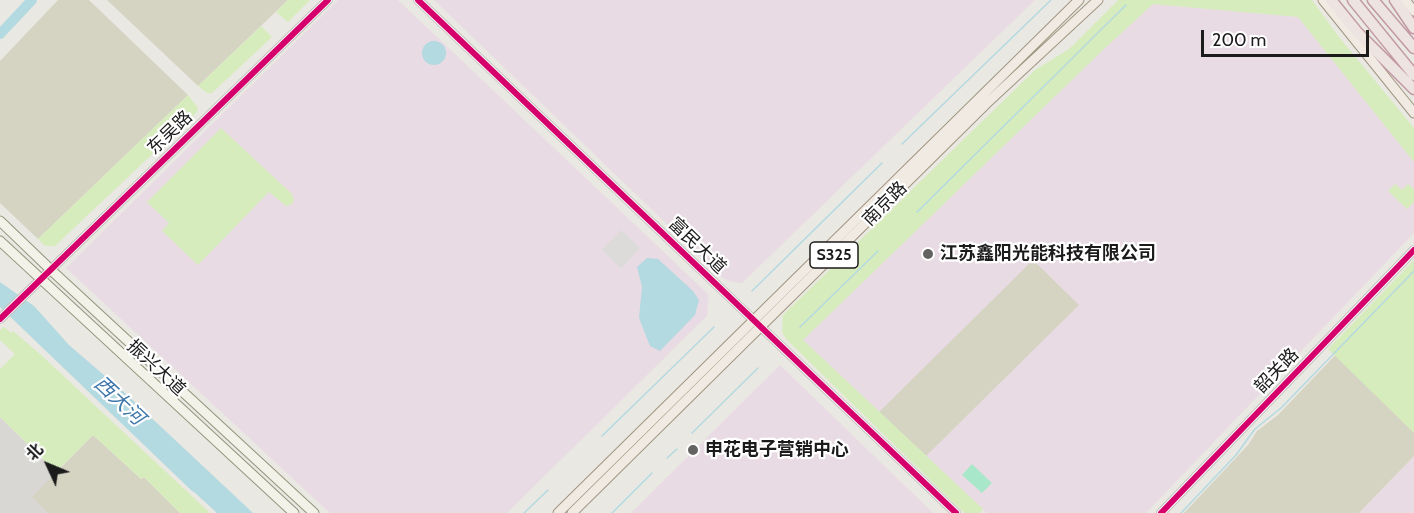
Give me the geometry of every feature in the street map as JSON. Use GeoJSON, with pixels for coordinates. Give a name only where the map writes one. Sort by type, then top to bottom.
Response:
{"type":"FeatureCollection","features":[{"type":"Feature","properties":{"kind":"highway"},"geometry":{"type":"LineString","coordinates":[[1331,0],[1357,32],[1414,89]]}},
{"type":"Feature","properties":{"kind":"highway"},"geometry":{"type":"LineString","coordinates":[[1353,0],[1414,75]]}},
{"type":"Feature","properties":{"kind":"highway"},"geometry":{"type":"LineString","coordinates":[[1373,0],[1414,48]]}},
{"type":"Feature","properties":{"kind":"highway"},"geometry":{"type":"LineString","coordinates":[[1395,0],[1414,28]]}},
{"type":"Feature","properties":{"kind":"main road","name":"南京路"},"geometry":{"type":"LineString","coordinates":[[572,513],[1079,0]]}},
{"type":"Feature","properties":{"kind":"main road","name":"南京路"},"geometry":{"type":"LineString","coordinates":[[558,513],[1098,0]]}},
{"type":"Feature","properties":{"kind":"main road"},"geometry":{"type":"LineString","coordinates":[[1323,0],[1414,113]]}},
{"type":"Feature","properties":{"kind":"main road"},"geometry":{"type":"LineString","coordinates":[[1405,0],[1414,11]]}},
{"type":"Feature","properties":{"kind":"main road","name":"振兴大道"},"geometry":{"type":"LineString","coordinates":[[0,221],[314,513]]}},
{"type":"Feature","properties":{"kind":"main road","name":"振兴大道"},"geometry":{"type":"LineString","coordinates":[[0,241],[294,513]]}},
{"type":"Feature","properties":{"kind":"street","name":"东吴路"},"geometry":{"type":"LineString","coordinates":[[0,319],[328,0]]}},
{"type":"Feature","properties":{"kind":"street","name":"富民大道"},"geometry":{"type":"LineString","coordinates":[[418,0],[956,513]]}},
{"type":"Feature","properties":{"kind":"street","name":"韶关路"},"geometry":{"type":"LineString","coordinates":[[1161,513],[1414,250]]}},
{"type":"Feature","properties":{"kind":"shaded area"},"geometry":{"type":"Polygon","coordinates":[[[58,0],[89,0],[188,95],[38,239],[0,203],[0,61],[58,0]]]}},
{"type":"Feature","properties":{"kind":"shaded area"},"geometry":{"type":"Polygon","coordinates":[[[107,0],[288,0],[198,86],[107,0]]]}},
{"type":"Feature","properties":{"kind":"shaded area"},"geometry":{"type":"Polygon","coordinates":[[[338,0],[398,0],[709,295],[707,316],[507,513],[330,513],[66,268],[338,0]]]}},
{"type":"Feature","properties":{"kind":"shaded area"},"geometry":{"type":"Polygon","coordinates":[[[434,0],[1035,0],[742,283],[723,278],[434,0]]]}},
{"type":"Feature","properties":{"kind":"shaded area"},"geometry":{"type":"Polygon","coordinates":[[[1153,4],[1298,17],[1414,162],[1414,233],[1146,513],[986,513],[803,340],[1153,4]]]}},
{"type":"Feature","properties":{"kind":"shaded area"},"geometry":{"type":"Polygon","coordinates":[[[621,230],[640,248],[621,269],[602,250],[621,230]]]}},
{"type":"Feature","properties":{"kind":"shaded area"},"geometry":{"type":"Polygon","coordinates":[[[1033,260],[1079,305],[926,456],[879,412],[1033,260]]]}},
{"type":"Feature","properties":{"kind":"shaded area"},"geometry":{"type":"Polygon","coordinates":[[[1414,273],[1414,456],[1359,513],[1184,513],[1248,445],[1257,431],[1278,415],[1414,273]]]}},
{"type":"Feature","properties":{"kind":"shaded area"},"geometry":{"type":"Polygon","coordinates":[[[780,365],[933,513],[631,513],[780,365]]]}},
{"type":"Feature","properties":{"kind":"shaded area"},"geometry":{"type":"Polygon","coordinates":[[[0,417],[56,472],[108,513],[0,513],[0,417]]]}},
{"type":"Feature","properties":{"kind":"shaded area"},"geometry":{"type":"Polygon","coordinates":[[[93,435],[141,479],[144,477],[180,513],[48,513],[32,497],[93,435]]]}},
{"type":"Feature","properties":{"kind":"shaded area"},"geometry":{"type":"Polygon","coordinates":[[[1414,456],[1414,513],[1359,513],[1414,456]]]}},
{"type":"Feature","properties":{"kind":"green space"},"geometry":{"type":"Polygon","coordinates":[[[288,0],[310,0],[288,22],[276,12],[288,0]]]}},
{"type":"Feature","properties":{"kind":"green space"},"geometry":{"type":"Polygon","coordinates":[[[1118,0],[1312,0],[1339,37],[1414,128],[1414,162],[1298,17],[1153,4],[803,340],[983,509],[980,513],[964,513],[786,339],[782,332],[783,315],[1035,70],[1069,49],[1118,0]]]}},
{"type":"Feature","properties":{"kind":"green space"},"geometry":{"type":"Polygon","coordinates":[[[261,26],[272,37],[212,93],[207,93],[198,86],[261,26]]]}},
{"type":"Feature","properties":{"kind":"green space"},"geometry":{"type":"Polygon","coordinates":[[[188,95],[198,108],[197,112],[55,246],[45,246],[38,239],[188,95]]]}},
{"type":"Feature","properties":{"kind":"green space"},"geometry":{"type":"Polygon","coordinates":[[[221,128],[292,194],[294,200],[292,204],[286,206],[269,192],[198,265],[162,231],[169,223],[147,202],[221,128]]]}},
{"type":"Feature","properties":{"kind":"green space"},"geometry":{"type":"Polygon","coordinates":[[[1395,184],[1402,190],[1408,184],[1414,189],[1414,202],[1407,209],[1388,191],[1395,184]]]}},
{"type":"Feature","properties":{"kind":"green space"},"geometry":{"type":"Polygon","coordinates":[[[1414,260],[1414,433],[1328,349],[1414,260]]]}},
{"type":"Feature","properties":{"kind":"green space"},"geometry":{"type":"Polygon","coordinates":[[[4,327],[11,333],[13,331],[40,354],[210,513],[180,513],[144,477],[141,479],[93,435],[56,472],[0,417],[0,369],[15,354],[0,340],[0,330],[4,327]]]}},
{"type":"Feature","properties":{"kind":"green space"},"geometry":{"type":"Polygon","coordinates":[[[972,464],[992,483],[982,493],[962,475],[972,464]]]}},
{"type":"Feature","properties":{"kind":"water"},"geometry":{"type":"Polygon","coordinates":[[[434,41],[443,44],[446,53],[443,62],[434,65],[425,62],[422,53],[425,44],[434,41]]]}},
{"type":"Feature","properties":{"kind":"water"},"geometry":{"type":"Polygon","coordinates":[[[647,258],[658,259],[693,291],[699,300],[695,315],[660,351],[650,346],[639,318],[642,287],[637,267],[647,258]]]}},
{"type":"Feature","properties":{"kind":"water","name":"西大河"},"geometry":{"type":"Polygon","coordinates":[[[0,282],[34,306],[69,345],[126,394],[253,513],[217,513],[192,491],[0,307],[0,282]]]}},
{"type":"Feature","properties":{"kind":"waterway"},"geometry":{"type":"LineString","coordinates":[[0,34],[32,0]]}},
{"type":"Feature","properties":{"kind":"waterway"},"geometry":{"type":"LineString","coordinates":[[902,144],[1051,0]]}},
{"type":"Feature","properties":{"kind":"waterway"},"geometry":{"type":"LineString","coordinates":[[917,212],[1126,5]]}},
{"type":"Feature","properties":{"kind":"waterway"},"geometry":{"type":"LineString","coordinates":[[752,291],[882,163]]}},
{"type":"Feature","properties":{"kind":"waterway"},"geometry":{"type":"LineString","coordinates":[[800,327],[878,251]]}},
{"type":"Feature","properties":{"kind":"waterway"},"geometry":{"type":"LineString","coordinates":[[1181,513],[1236,455],[1255,429],[1281,408],[1414,271]]}},
{"type":"Feature","properties":{"kind":"waterway"},"geometry":{"type":"LineString","coordinates":[[602,436],[714,327]]}},
{"type":"Feature","properties":{"kind":"waterway"},"geometry":{"type":"LineString","coordinates":[[692,433],[758,368]]}},
{"type":"Feature","properties":{"kind":"waterway"},"geometry":{"type":"LineString","coordinates":[[667,458],[677,449]]}},
{"type":"Feature","properties":{"kind":"waterway"},"geometry":{"type":"LineString","coordinates":[[612,513],[652,473]]}},
{"type":"Feature","properties":{"kind":"waterway"},"geometry":{"type":"LineString","coordinates":[[524,513],[548,490]]}},
{"type":"Feature","properties":{"kind":"cycle path"},"geometry":{"type":"LineString","coordinates":[[0,319],[328,0]]}},
{"type":"Feature","properties":{"kind":"cycle path"},"geometry":{"type":"LineString","coordinates":[[418,0],[956,513]]}},
{"type":"Feature","properties":{"kind":"cycle path"},"geometry":{"type":"LineString","coordinates":[[1161,513],[1414,250]]}},
{"type":"Feature","properties":{"kind":"place","name":"江苏鑫阳光能科技有限公司"},"geometry":{"type":"Point","coordinates":[928,254]}},
{"type":"Feature","properties":{"kind":"place","name":"申花电子营销中心"},"geometry":{"type":"Point","coordinates":[693,450]}}]}
